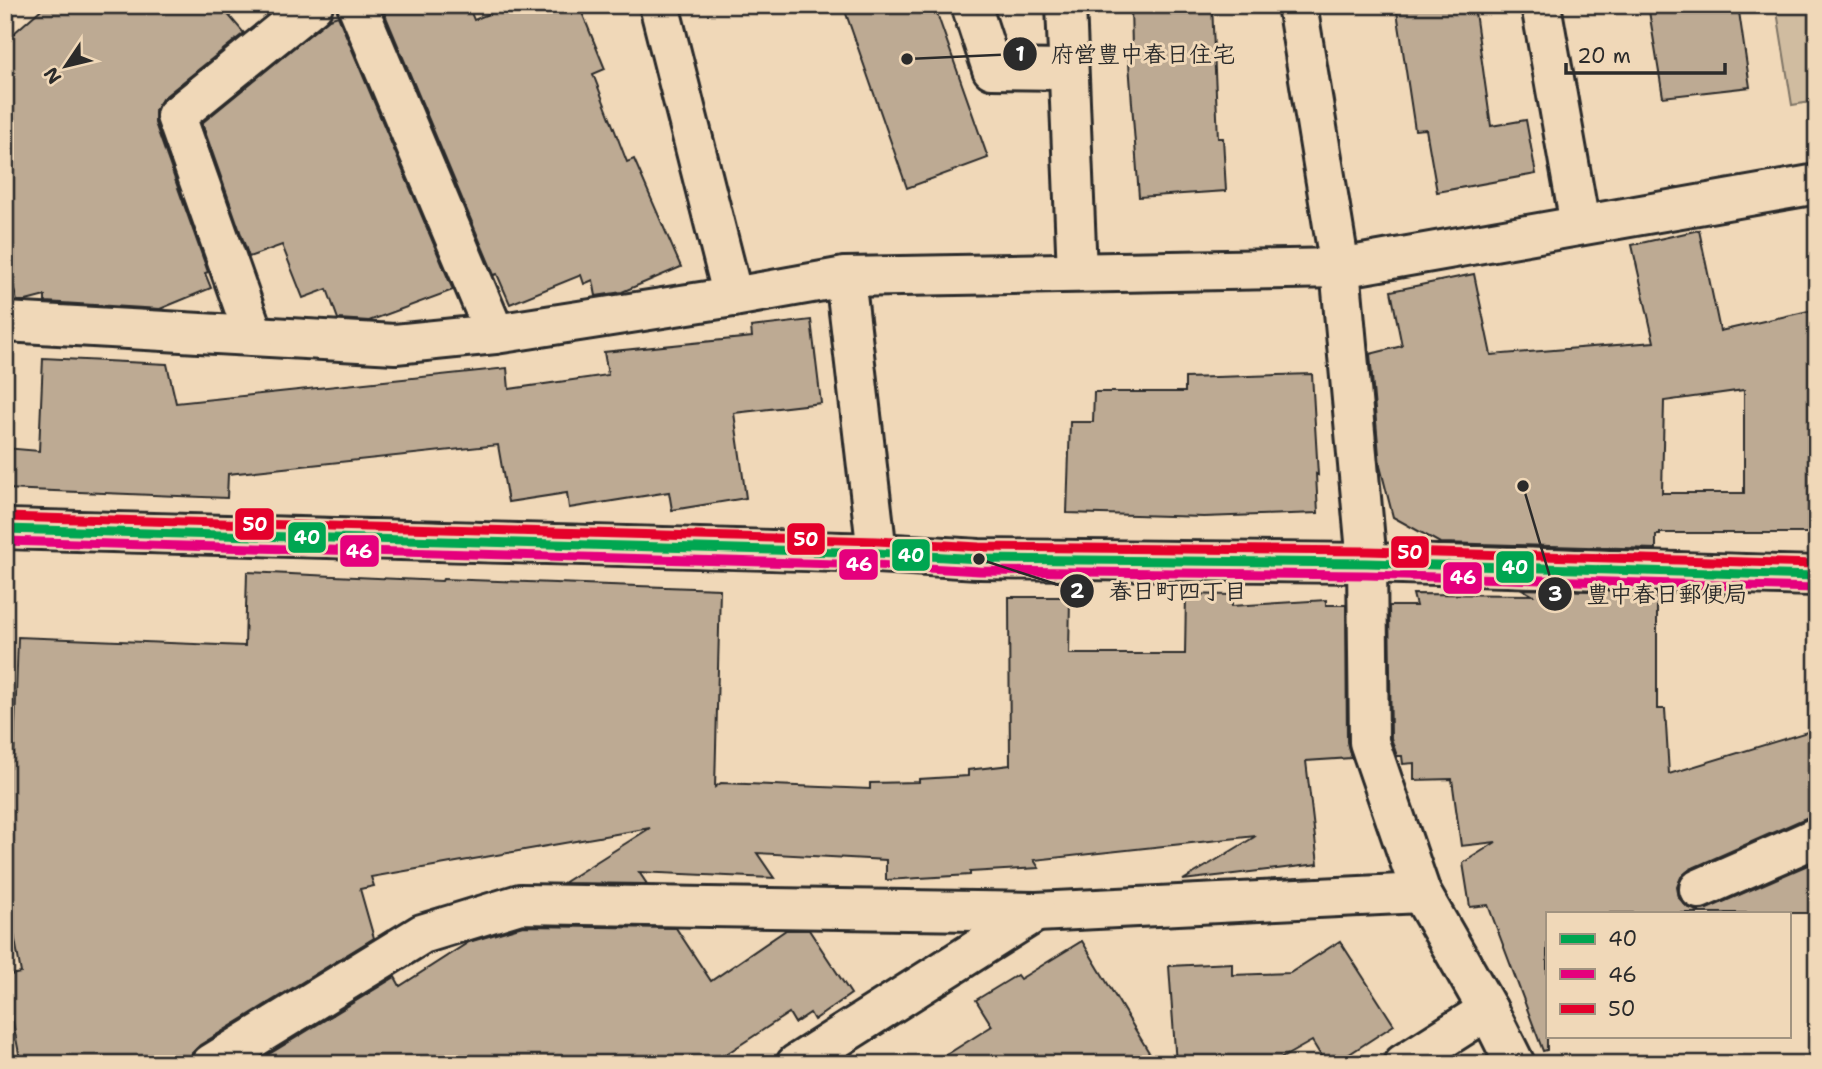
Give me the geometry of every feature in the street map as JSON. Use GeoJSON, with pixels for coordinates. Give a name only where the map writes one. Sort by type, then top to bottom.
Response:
{"type":"FeatureCollection","features":[{"type":"Feature","properties":{"kind":"street"},"geometry":{"type":"LineString","coordinates":[[254,336],[176,116],[313,5]]}},
{"type":"Feature","properties":{"kind":"street"},"geometry":{"type":"LineString","coordinates":[[357,5],[495,334]]}},
{"type":"Feature","properties":{"kind":"street"},"geometry":{"type":"LineString","coordinates":[[659,5],[733,297]]}},
{"type":"Feature","properties":{"kind":"street"},"geometry":{"type":"LineString","coordinates":[[971,5],[992,69],[1068,70]]}},
{"type":"Feature","properties":{"kind":"street"},"geometry":{"type":"LineString","coordinates":[[1066,5],[1077,272]]}},
{"type":"Feature","properties":{"kind":"street"},"geometry":{"type":"LineString","coordinates":[[1297,5],[1340,268],[1367,563],[1369,742],[1421,893],[1488,1010],[1515,1064]]}},
{"type":"Feature","properties":{"kind":"street"},"geometry":{"type":"LineString","coordinates":[[1541,5],[1580,225]]}},
{"type":"Feature","properties":{"kind":"street"},"geometry":{"type":"LineString","coordinates":[[5,322],[395,344],[495,334],[845,277],[1340,268],[1817,184]]}},
{"type":"Feature","properties":{"kind":"street"},"geometry":{"type":"LineString","coordinates":[[845,277],[877,554]]}},
{"type":"Feature","properties":{"kind":"street"},"geometry":{"type":"LineString","coordinates":[[5,529],[979,559],[1367,563],[1817,576]]}},
{"type":"Feature","properties":{"kind":"street"},"geometry":{"type":"LineString","coordinates":[[1699,889],[1817,837]]}},
{"type":"Feature","properties":{"kind":"street"},"geometry":{"type":"LineString","coordinates":[[211,1064],[422,934],[520,904],[1036,912],[1421,893]]}},
{"type":"Feature","properties":{"kind":"street"},"geometry":{"type":"LineString","coordinates":[[796,1064],[1036,912]]}},
{"type":"Feature","properties":{"kind":"street"},"geometry":{"type":"LineString","coordinates":[[1403,1064],[1488,1010]]}},
{"type":"Feature","properties":{"kind":"shaded area"},"geometry":{"type":"Polygon","coordinates":[[[1776,5],[1817,5],[1817,101],[1792,105],[1776,5]]]}},
{"type":"Feature","properties":{"kind":"building"},"geometry":{"type":"Polygon","coordinates":[[[46,5],[220,5],[244,33],[162,99],[155,111],[155,123],[208,272],[205,273],[211,288],[160,309],[45,302],[45,296],[17,301],[5,258],[5,41],[46,5]]]}},
{"type":"Feature","properties":{"kind":"building"},"geometry":{"type":"Polygon","coordinates":[[[381,5],[468,5],[474,20],[510,5],[579,5],[605,69],[593,74],[627,162],[634,159],[681,267],[622,292],[596,296],[593,280],[584,284],[581,275],[510,304],[497,274],[494,275],[381,5]]]}},
{"type":"Feature","properties":{"kind":"building"},"geometry":{"type":"Polygon","coordinates":[[[843,5],[934,5],[988,158],[907,188],[843,5]]]}},
{"type":"Feature","properties":{"kind":"building"},"geometry":{"type":"Polygon","coordinates":[[[1131,5],[1212,5],[1218,138],[1223,138],[1226,191],[1139,197],[1128,50],[1132,49],[1131,5]]]}},
{"type":"Feature","properties":{"kind":"building"},"geometry":{"type":"Polygon","coordinates":[[[1396,5],[1474,5],[1491,126],[1526,120],[1536,174],[1437,192],[1426,129],[1415,130],[1396,5]]]}},
{"type":"Feature","properties":{"kind":"building"},"geometry":{"type":"Polygon","coordinates":[[[1648,5],[1738,5],[1750,87],[1663,97],[1648,5]]]}},
{"type":"Feature","properties":{"kind":"building"},"geometry":{"type":"Polygon","coordinates":[[[338,16],[453,290],[369,321],[338,319],[327,289],[303,298],[282,245],[249,257],[202,123],[329,19],[338,16]]]}},
{"type":"Feature","properties":{"kind":"building"},"geometry":{"type":"Polygon","coordinates":[[[1699,230],[1720,331],[1817,309],[1817,533],[1660,533],[1656,535],[1656,549],[1440,543],[1393,517],[1380,466],[1370,354],[1402,346],[1391,291],[1474,274],[1491,355],[1654,342],[1632,245],[1699,230]],[[1744,390],[1664,401],[1662,493],[1744,493],[1744,390]]]}},
{"type":"Feature","properties":{"kind":"building"},"geometry":{"type":"Polygon","coordinates":[[[811,320],[821,403],[734,413],[746,498],[672,510],[669,492],[569,508],[567,493],[508,502],[498,445],[228,474],[227,498],[5,489],[5,448],[39,451],[43,358],[167,364],[176,403],[507,368],[509,389],[608,375],[604,352],[752,337],[751,327],[811,320]]]}},
{"type":"Feature","properties":{"kind":"building"},"geometry":{"type":"Polygon","coordinates":[[[1312,374],[1318,513],[1204,517],[1067,513],[1070,422],[1093,422],[1094,392],[1185,392],[1185,378],[1312,374]]]}},
{"type":"Feature","properties":{"kind":"building"},"geometry":{"type":"Polygon","coordinates":[[[247,572],[720,589],[715,787],[721,783],[870,789],[870,783],[919,782],[919,779],[968,776],[968,770],[1010,765],[1009,597],[1070,597],[1069,654],[1185,654],[1186,594],[1232,595],[1232,606],[1326,600],[1326,605],[1346,605],[1347,742],[1351,758],[1306,761],[1318,864],[1183,880],[1256,836],[1034,860],[1039,868],[970,872],[970,875],[886,880],[886,860],[757,853],[774,878],[639,872],[647,884],[563,883],[650,828],[371,877],[374,886],[360,889],[374,938],[200,1045],[192,1053],[189,1064],[21,1064],[5,981],[5,976],[21,973],[5,885],[5,756],[14,754],[18,637],[245,646],[247,572]]]}},
{"type":"Feature","properties":{"kind":"building"},"geometry":{"type":"Polygon","coordinates":[[[1522,589],[1657,593],[1657,709],[1665,709],[1669,774],[1817,729],[1817,816],[1808,817],[1690,869],[1681,877],[1677,887],[1679,898],[1687,907],[1697,911],[1817,861],[1817,913],[1546,912],[1547,1050],[1543,1051],[1488,905],[1470,907],[1463,863],[1496,842],[1461,846],[1452,779],[1414,780],[1414,763],[1403,764],[1402,756],[1397,756],[1391,738],[1389,606],[1416,606],[1413,594],[1532,595],[1522,589]]]}},
{"type":"Feature","properties":{"kind":"building"},"geometry":{"type":"Polygon","coordinates":[[[523,926],[676,928],[711,981],[786,930],[809,930],[851,994],[814,1020],[810,1013],[795,1023],[789,1013],[711,1064],[253,1064],[395,977],[400,986],[469,942],[523,926]]]}},
{"type":"Feature","properties":{"kind":"building"},"geometry":{"type":"Polygon","coordinates":[[[1082,941],[1156,1064],[932,1064],[992,1026],[976,1000],[1017,975],[1020,979],[1082,941]]]}},
{"type":"Feature","properties":{"kind":"building"},"geometry":{"type":"Polygon","coordinates":[[[1340,941],[1394,1025],[1334,1064],[1326,1064],[1312,1041],[1271,1064],[1176,1064],[1169,966],[1232,963],[1232,975],[1290,973],[1340,941]]]}},
{"type":"Feature","properties":{"kind":"transit line","name":"50"},"geometry":{"type":"LineString","coordinates":[[5,517],[877,541],[979,547],[1367,551],[1817,564]]}},
{"type":"Feature","properties":{"kind":"transit line","name":"40"},"geometry":{"type":"LineString","coordinates":[[5,529],[877,553],[979,559],[1367,563],[1817,576]]}},
{"type":"Feature","properties":{"kind":"transit line","name":"46"},"geometry":{"type":"LineString","coordinates":[[5,541],[876,565],[979,571],[1367,575],[1817,588]]}},
{"type":"Feature","properties":{"kind":"place","name":"府営豊中春日住宅"},"geometry":{"type":"Point","coordinates":[907,59]}},
{"type":"Feature","properties":{"kind":"place","name":"豊中春日郵便局"},"geometry":{"type":"Point","coordinates":[1523,486]}},
{"type":"Feature","properties":{"kind":"place","name":"春日町四丁目"},"geometry":{"type":"Point","coordinates":[979,559]}}]}
